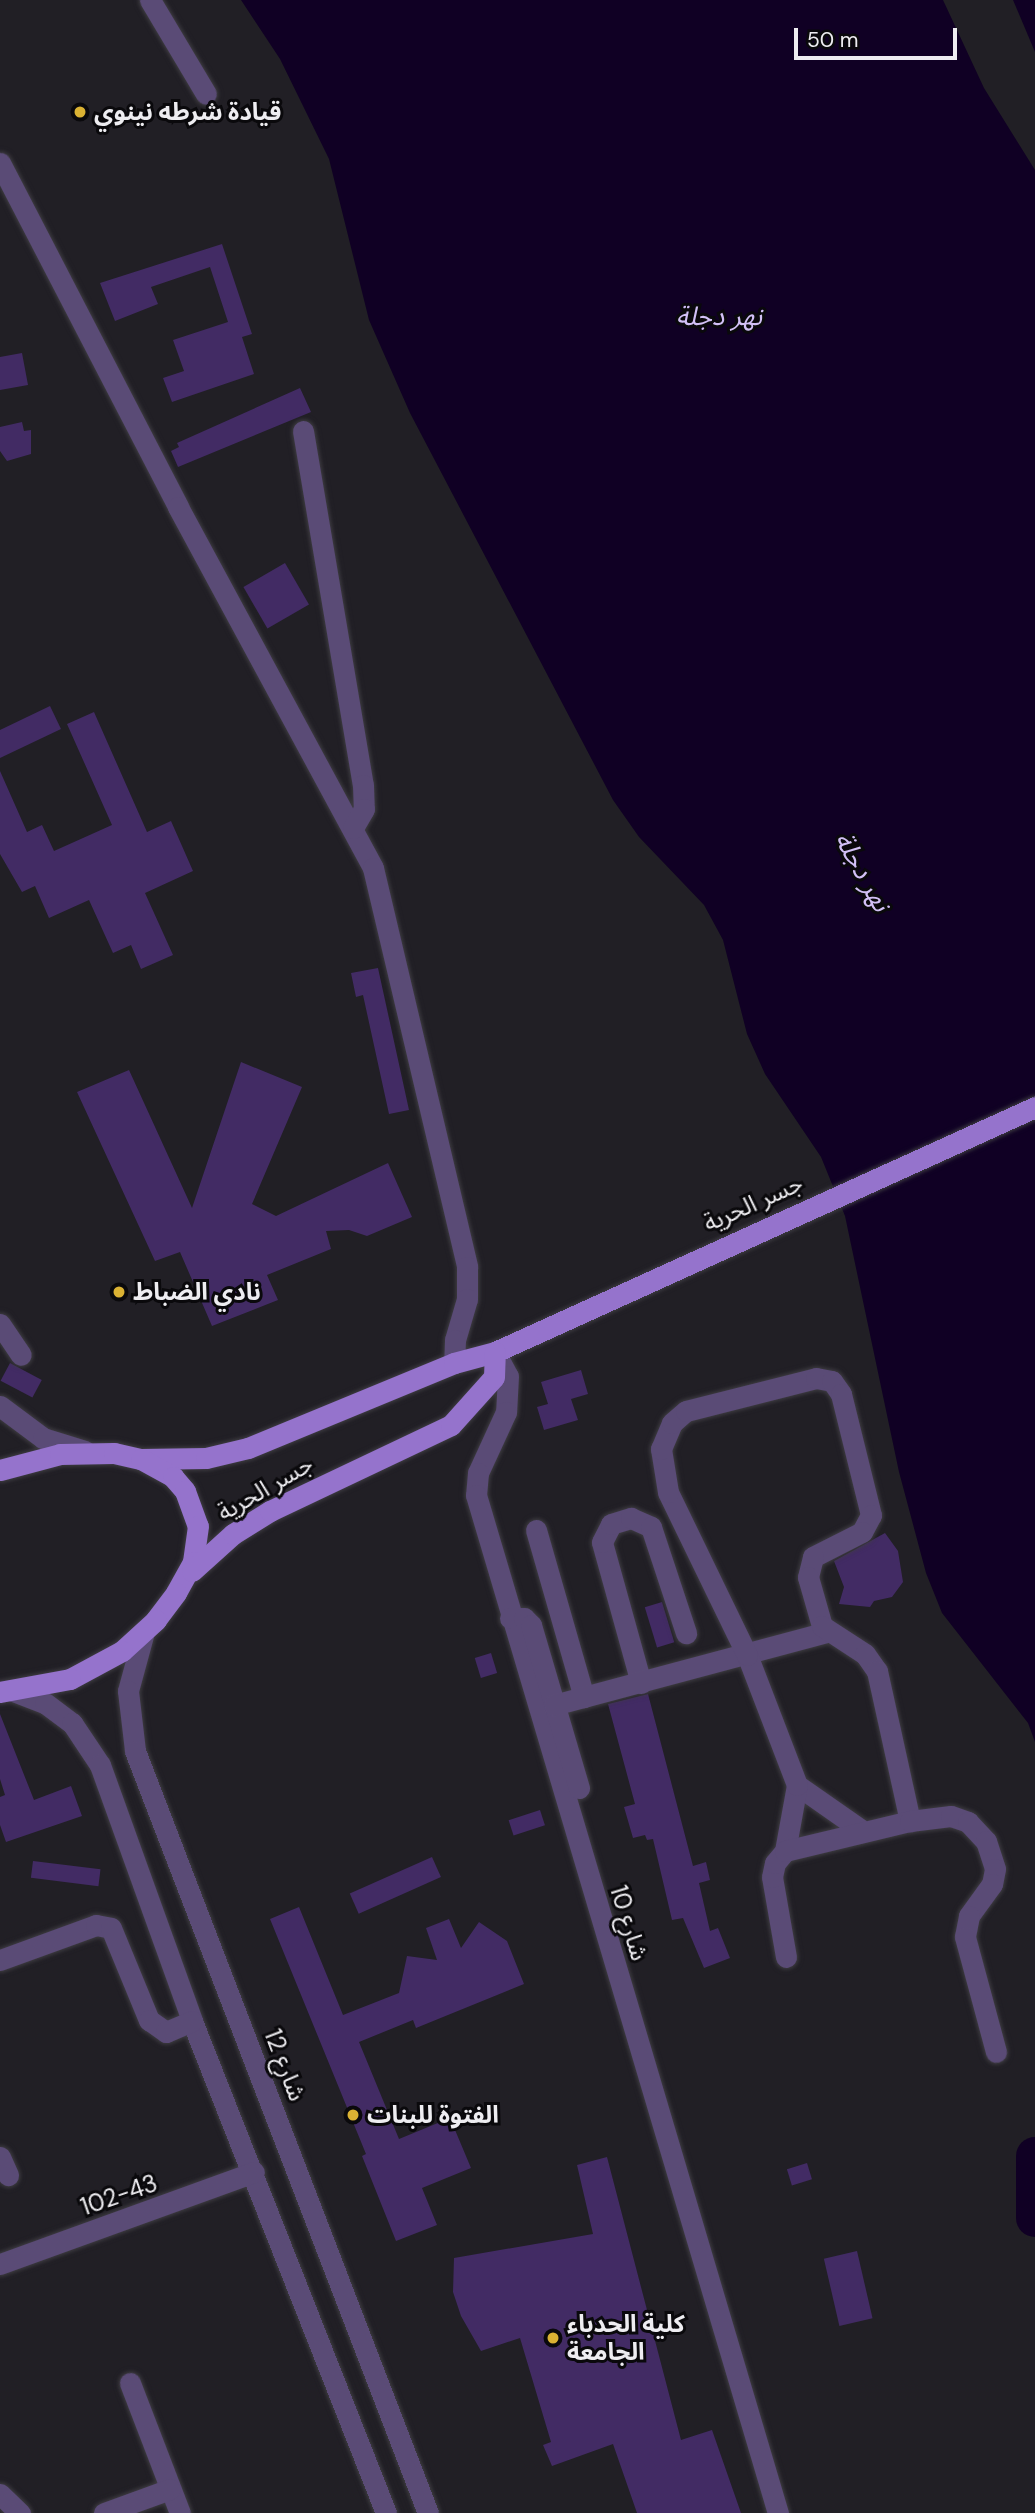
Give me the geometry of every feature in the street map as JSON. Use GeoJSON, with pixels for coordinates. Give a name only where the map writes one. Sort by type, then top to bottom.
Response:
{"type":"FeatureCollection","features":[{"type":"Feature","properties":{"kind":"main road","name":"جسر الحرية"},"geometry":{"type":"LineString","coordinates":[[141,1459],[206,1458],[248,1448],[454,1363],[495,1352],[699,1256],[1035,1107]]}},
{"type":"Feature","properties":{"kind":"main road","name":"جسر الحرية"},"geometry":{"type":"LineString","coordinates":[[184,1578],[251,1522],[450,1424],[494,1377],[495,1352]]}},
{"type":"Feature","properties":{"kind":"main road"},"geometry":{"type":"LineString","coordinates":[[0,1470],[38,1458],[87,1452],[141,1459],[173,1477],[194,1508],[198,1544],[184,1578],[144,1632],[122,1651],[70,1679],[7,1692]]}},
{"type":"Feature","properties":{"kind":"street"},"geometry":{"type":"LineString","coordinates":[[150,0],[206,94]]}},
{"type":"Feature","properties":{"kind":"street"},"geometry":{"type":"LineString","coordinates":[[0,163],[178,507],[353,828],[381,889],[467,1267],[467,1299],[455,1340],[454,1363]]}},
{"type":"Feature","properties":{"kind":"street"},"geometry":{"type":"LineString","coordinates":[[303,430],[362,777],[364,809],[353,828]]}},
{"type":"Feature","properties":{"kind":"street"},"geometry":{"type":"LineString","coordinates":[[0,1324],[21,1354]]}},
{"type":"Feature","properties":{"kind":"street","name":"شارع 10"},"geometry":{"type":"LineString","coordinates":[[495,1352],[508,1376],[506,1412],[475,1488],[510,1618],[778,2513]]}},
{"type":"Feature","properties":{"kind":"street"},"geometry":{"type":"LineString","coordinates":[[786,1957],[772,1877],[775,1863],[785,1852],[797,1785],[747,1655],[668,1492],[663,1440],[671,1423],[695,1407],[824,1377],[841,1394],[871,1515],[862,1532],[818,1553],[808,1563],[814,1601],[827,1632],[857,1647],[877,1671],[911,1821]]}},
{"type":"Feature","properties":{"kind":"street"},"geometry":{"type":"LineString","coordinates":[[0,1406],[43,1438],[87,1452]]}},
{"type":"Feature","properties":{"kind":"street"},"geometry":{"type":"LineString","coordinates":[[641,1683],[602,1542],[611,1524],[631,1518],[651,1528],[686,1633]]}},
{"type":"Feature","properties":{"kind":"street"},"geometry":{"type":"LineString","coordinates":[[536,1530],[584,1697]]}},
{"type":"Feature","properties":{"kind":"street"},"geometry":{"type":"LineString","coordinates":[[510,1618],[524,1618],[531,1625],[579,1788]]}},
{"type":"Feature","properties":{"kind":"street","name":"شارع 12"},"geometry":{"type":"LineString","coordinates":[[144,1632],[128,1690],[135,1751],[428,2513]]}},
{"type":"Feature","properties":{"kind":"street"},"geometry":{"type":"LineString","coordinates":[[554,1705],[827,1632]]}},
{"type":"Feature","properties":{"kind":"street"},"geometry":{"type":"LineString","coordinates":[[7,1692],[59,1713],[93,1750],[192,2021],[254,2172],[386,2513]]}},
{"type":"Feature","properties":{"kind":"street"},"geometry":{"type":"LineString","coordinates":[[797,1785],[863,1831]]}},
{"type":"Feature","properties":{"kind":"street"},"geometry":{"type":"LineString","coordinates":[[785,1852],[911,1821],[960,1818],[982,1833],[995,1869],[992,1884],[970,1916],[965,1937],[996,2052]]}},
{"type":"Feature","properties":{"kind":"street"},"geometry":{"type":"LineString","coordinates":[[0,1960],[96,1925],[111,1928],[149,2020],[166,2032],[192,2021]]}},
{"type":"Feature","properties":{"kind":"street","name":"102-43"},"geometry":{"type":"LineString","coordinates":[[0,2264],[254,2172]]}},
{"type":"Feature","properties":{"kind":"street"},"geometry":{"type":"LineString","coordinates":[[130,2383],[180,2513]]}},
{"type":"Feature","properties":{"kind":"street"},"geometry":{"type":"LineString","coordinates":[[355,2430],[390,2415]]}},
{"type":"Feature","properties":{"kind":"street"},"geometry":{"type":"LineString","coordinates":[[104,2513],[170,2489]]}},
{"type":"Feature","properties":{"kind":"street"},"geometry":{"type":"LineString","coordinates":[[0,2494],[20,2513]]}},
{"type":"Feature","properties":{"kind":"water","name":"نهر دجلة"},"geometry":{"type":"Polygon","coordinates":[[[241,0],[943,0],[984,88],[1035,170],[1035,1742],[1028,1723],[942,1613],[926,1573],[899,1472],[845,1216],[821,1157],[765,1074],[747,1034],[723,940],[704,905],[639,837],[613,800],[410,413],[369,320],[329,159],[280,59],[241,0]]]}},
{"type":"Feature","properties":{"kind":"water"},"geometry":{"type":"Polygon","coordinates":[[[1013,0],[1035,0],[1035,52],[1013,0]]]}},
{"type":"Feature","properties":{"kind":"building"},"geometry":{"type":"Polygon","coordinates":[[[222,244],[252,334],[242,337],[254,374],[172,402],[163,378],[184,371],[173,340],[228,322],[210,267],[151,287],[158,304],[115,321],[100,283],[222,244]]]}},
{"type":"Feature","properties":{"kind":"building"},"geometry":{"type":"Polygon","coordinates":[[[22,353],[28,385],[0,390],[0,357],[22,353]]]}},
{"type":"Feature","properties":{"kind":"building"},"geometry":{"type":"Polygon","coordinates":[[[300,388],[311,412],[178,467],[171,451],[179,447],[177,443],[300,388]]]}},
{"type":"Feature","properties":{"kind":"building"},"geometry":{"type":"Polygon","coordinates":[[[22,422],[24,431],[31,430],[31,454],[7,461],[0,451],[0,427],[22,422]]]}},
{"type":"Feature","properties":{"kind":"building"},"geometry":{"type":"Polygon","coordinates":[[[285,563],[309,605],[267,629],[243,587],[285,563]]]}},
{"type":"Feature","properties":{"kind":"building"},"geometry":{"type":"Polygon","coordinates":[[[50,706],[61,729],[0,758],[0,730],[50,706]]]}},
{"type":"Feature","properties":{"kind":"building"},"geometry":{"type":"Polygon","coordinates":[[[94,712],[147,832],[171,821],[193,871],[145,893],[173,955],[141,969],[131,945],[113,953],[89,900],[49,918],[35,886],[22,892],[0,854],[0,771],[27,832],[42,825],[54,851],[112,825],[67,724],[94,712]]]}},
{"type":"Feature","properties":{"kind":"building"},"geometry":{"type":"Polygon","coordinates":[[[378,968],[409,1110],[389,1114],[363,995],[356,997],[351,973],[378,968]]]}},
{"type":"Feature","properties":{"kind":"building"},"geometry":{"type":"Polygon","coordinates":[[[241,1062],[302,1087],[252,1204],[276,1216],[388,1163],[412,1217],[367,1236],[349,1230],[326,1231],[331,1249],[267,1275],[278,1300],[212,1326],[180,1252],[155,1261],[77,1092],[129,1070],[192,1208],[241,1062]]]}},
{"type":"Feature","properties":{"kind":"building"},"geometry":{"type":"Polygon","coordinates":[[[10,1363],[42,1380],[32,1398],[1,1381],[10,1363]]]}},
{"type":"Feature","properties":{"kind":"building"},"geometry":{"type":"Polygon","coordinates":[[[581,1370],[588,1394],[571,1399],[578,1420],[544,1430],[537,1407],[548,1404],[541,1382],[581,1370]]]}},
{"type":"Feature","properties":{"kind":"building"},"geometry":{"type":"Polygon","coordinates":[[[885,1533],[898,1551],[903,1582],[892,1597],[874,1601],[870,1607],[839,1604],[844,1587],[834,1561],[885,1533]]]}},
{"type":"Feature","properties":{"kind":"building"},"geometry":{"type":"Polygon","coordinates":[[[662,1602],[674,1642],[657,1647],[645,1607],[662,1602]]]}},
{"type":"Feature","properties":{"kind":"building"},"geometry":{"type":"Polygon","coordinates":[[[491,1653],[497,1673],[481,1678],[475,1658],[491,1653]]]}},
{"type":"Feature","properties":{"kind":"building"},"geometry":{"type":"Polygon","coordinates":[[[648,1694],[693,1866],[706,1862],[710,1880],[699,1883],[710,1931],[718,1928],[730,1958],[704,1968],[683,1918],[672,1920],[653,1839],[647,1840],[645,1835],[633,1838],[624,1807],[635,1804],[608,1704],[648,1694]]]}},
{"type":"Feature","properties":{"kind":"building"},"geometry":{"type":"Polygon","coordinates":[[[0,1714],[34,1800],[71,1786],[82,1816],[6,1842],[0,1825],[0,1797],[5,1795],[0,1779],[0,1714]]]}},
{"type":"Feature","properties":{"kind":"building"},"geometry":{"type":"Polygon","coordinates":[[[540,1810],[545,1825],[514,1835],[509,1820],[540,1810]]]}},
{"type":"Feature","properties":{"kind":"building"},"geometry":{"type":"Polygon","coordinates":[[[432,1857],[441,1877],[359,1914],[350,1894],[432,1857]]]}},
{"type":"Feature","properties":{"kind":"building"},"geometry":{"type":"Polygon","coordinates":[[[33,1861],[100,1869],[98,1886],[31,1878],[33,1861]]]}},
{"type":"Feature","properties":{"kind":"building"},"geometry":{"type":"Polygon","coordinates":[[[299,1907],[343,2015],[399,1993],[407,1956],[437,1960],[426,1928],[449,1919],[461,1948],[479,1922],[507,1941],[524,1984],[416,2028],[413,2020],[359,2042],[399,2139],[450,2118],[471,2168],[422,2188],[437,2225],[396,2241],[362,2156],[366,2154],[270,1919],[299,1907]]]}},
{"type":"Feature","properties":{"kind":"building"},"geometry":{"type":"Polygon","coordinates":[[[607,2157],[681,2440],[712,2430],[741,2513],[637,2513],[613,2444],[552,2466],[543,2445],[551,2442],[520,2338],[481,2351],[461,2316],[453,2292],[454,2258],[593,2234],[577,2165],[607,2157]]]}},
{"type":"Feature","properties":{"kind":"building"},"geometry":{"type":"Polygon","coordinates":[[[807,2163],[812,2179],[792,2185],[787,2169],[807,2163]]]}},
{"type":"Feature","properties":{"kind":"building"},"geometry":{"type":"Polygon","coordinates":[[[857,2251],[873,2318],[839,2326],[824,2259],[857,2251]]]}},
{"type":"Feature","properties":{"kind":"waterway"},"geometry":{"type":"LineString","coordinates":[[1035,2156],[1035,2218]]}},
{"type":"Feature","properties":{"kind":"place","name":"قيادة شرطه نينوي"},"geometry":{"type":"Point","coordinates":[80,112]}},
{"type":"Feature","properties":{"kind":"place","name":"نادي الضباط"},"geometry":{"type":"Point","coordinates":[119,1292]}},
{"type":"Feature","properties":{"kind":"place","name":"الفتوة للبنات"},"geometry":{"type":"Point","coordinates":[353,2115]}},
{"type":"Feature","properties":{"kind":"place","name":"كلية الحدباء الجامعة"},"geometry":{"type":"Point","coordinates":[553,2338]}}]}
